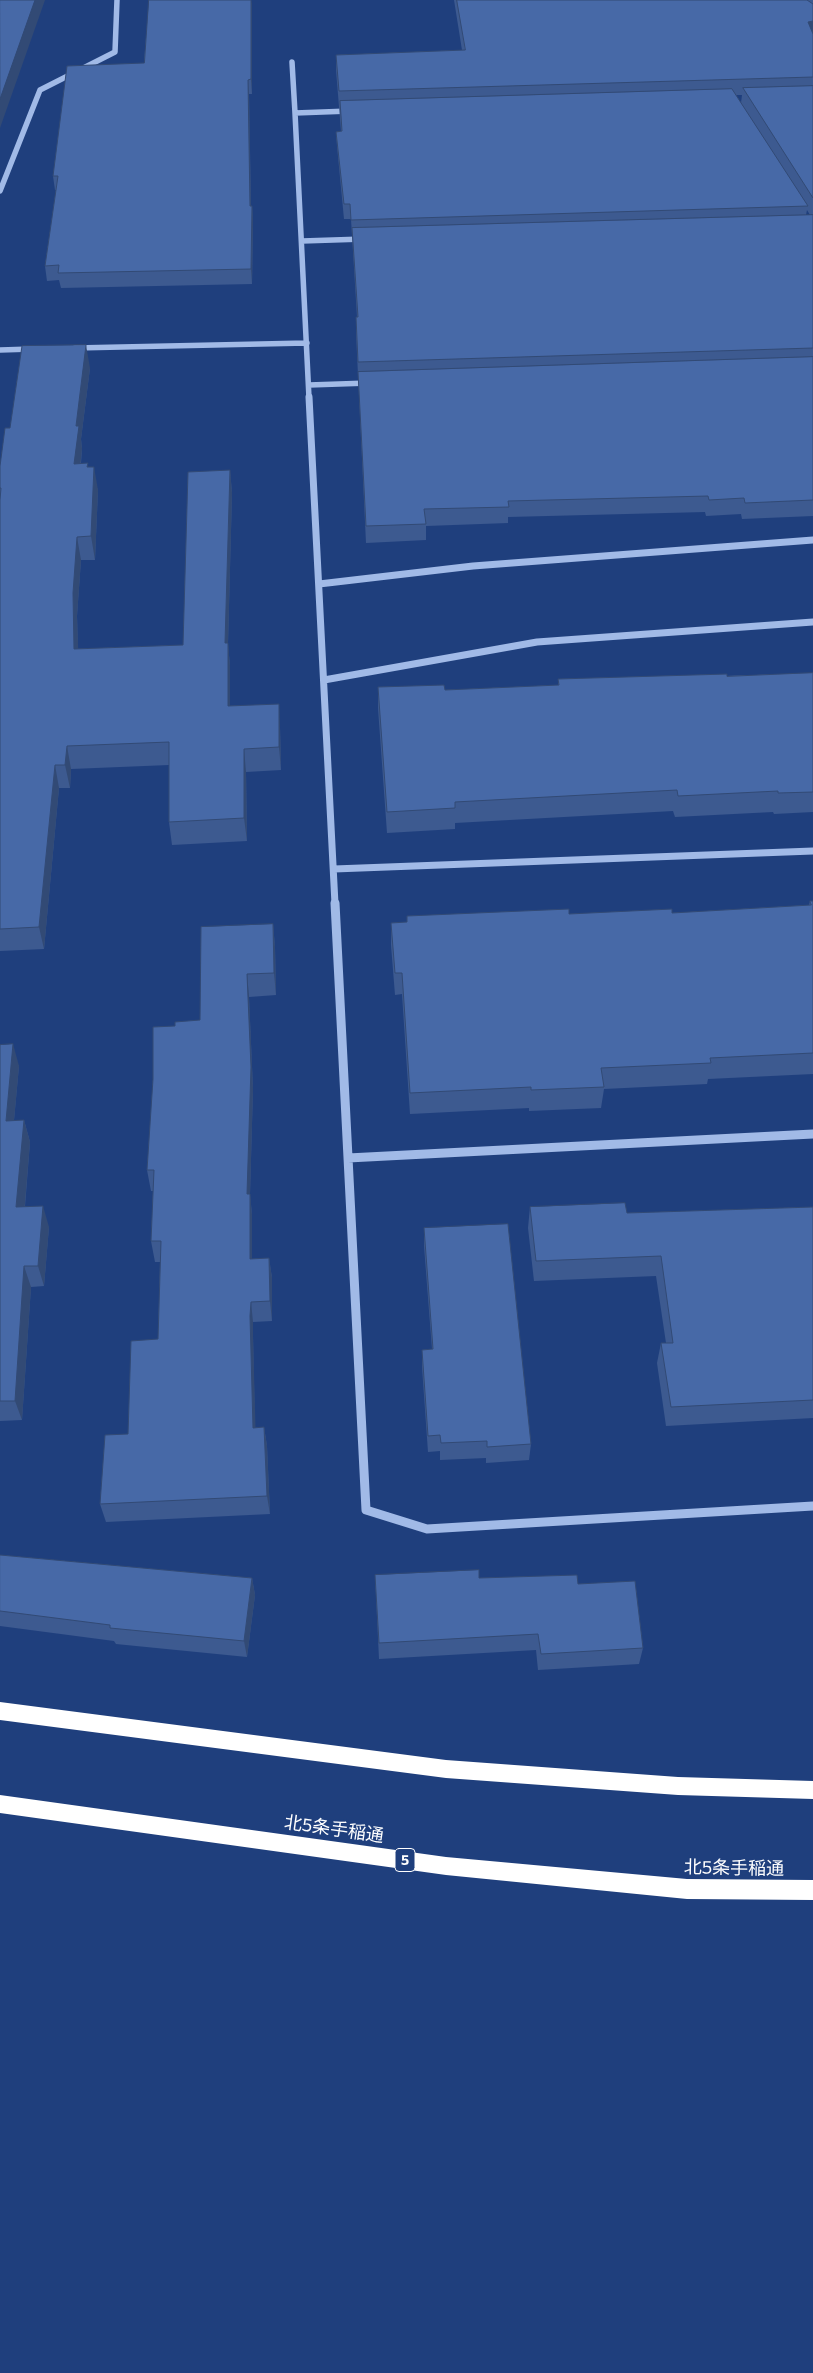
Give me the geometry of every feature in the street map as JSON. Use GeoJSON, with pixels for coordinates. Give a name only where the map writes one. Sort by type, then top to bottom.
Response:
{"type":"FeatureCollection","features":[{"type":"Feature","properties":{"kind":"highway"},"geometry":{"type":"LineString","coordinates":[[0,1711],[446,1769],[678,1786],[813,1790]]}},
{"type":"Feature","properties":{"kind":"highway","name":"北5条手稲通"},"geometry":{"type":"LineString","coordinates":[[0,1804],[446,1866],[688,1889],[813,1890]]}},
{"type":"Feature","properties":{"kind":"street"},"geometry":{"type":"LineString","coordinates":[[0,191],[40,90],[115,52],[118,0]]}},
{"type":"Feature","properties":{"kind":"street"},"geometry":{"type":"LineString","coordinates":[[292,62],[366,1510],[427,1529],[813,1506]]}},
{"type":"Feature","properties":{"kind":"street"},"geometry":{"type":"LineString","coordinates":[[295,113],[355,111]]}},
{"type":"Feature","properties":{"kind":"street"},"geometry":{"type":"LineString","coordinates":[[302,240],[370,239]]}},
{"type":"Feature","properties":{"kind":"street"},"geometry":{"type":"LineString","coordinates":[[69,349],[306,343]]}},
{"type":"Feature","properties":{"kind":"street"},"geometry":{"type":"LineString","coordinates":[[0,350],[40,349]]}},
{"type":"Feature","properties":{"kind":"street"},"geometry":{"type":"LineString","coordinates":[[309,385],[378,383]]}},
{"type":"Feature","properties":{"kind":"street"},"geometry":{"type":"LineString","coordinates":[[319,584],[473,566],[813,540]]}},
{"type":"Feature","properties":{"kind":"street"},"geometry":{"type":"LineString","coordinates":[[324,680],[537,642],[813,622]]}},
{"type":"Feature","properties":{"kind":"street"},"geometry":{"type":"LineString","coordinates":[[334,869],[813,851]]}},
{"type":"Feature","properties":{"kind":"street"},"geometry":{"type":"LineString","coordinates":[[348,1158],[813,1134]]}},
{"type":"Feature","properties":{"kind":"building"},"geometry":{"type":"Polygon","coordinates":[[[0,0],[35,0],[0,99],[0,0]]]}},
{"type":"Feature","properties":{"kind":"building"},"geometry":{"type":"Polygon","coordinates":[[[149,0],[251,0],[251,79],[248,80],[250,206],[252,206],[251,269],[58,273],[59,265],[45,266],[58,176],[53,176],[67,66],[144,63],[149,0]]]}},
{"type":"Feature","properties":{"kind":"building"},"geometry":{"type":"Polygon","coordinates":[[[457,0],[807,0],[813,4],[813,21],[808,22],[813,34],[813,77],[339,91],[336,55],[465,50],[457,0]]]}},
{"type":"Feature","properties":{"kind":"building"},"geometry":{"type":"Polygon","coordinates":[[[813,86],[813,198],[743,88],[813,86]]]}},
{"type":"Feature","properties":{"kind":"building"},"geometry":{"type":"Polygon","coordinates":[[[732,89],[808,206],[351,220],[350,204],[344,204],[336,132],[342,131],[340,101],[732,89]]]}},
{"type":"Feature","properties":{"kind":"building"},"geometry":{"type":"Polygon","coordinates":[[[813,215],[813,348],[358,362],[356,317],[358,317],[352,228],[813,215]]]}},
{"type":"Feature","properties":{"kind":"building"},"geometry":{"type":"Polygon","coordinates":[[[86,345],[76,426],[79,426],[74,464],[88,463],[87,467],[94,467],[91,536],[77,537],[73,593],[74,649],[183,645],[188,472],[230,470],[225,643],[228,643],[228,706],[279,704],[279,747],[244,749],[244,818],[169,822],[169,742],[67,746],[65,765],[55,765],[39,927],[0,929],[0,466],[5,428],[10,428],[22,346],[86,345]]]}},
{"type":"Feature","properties":{"kind":"building"},"geometry":{"type":"Polygon","coordinates":[[[813,357],[813,500],[745,503],[744,498],[709,500],[708,496],[508,501],[509,507],[424,509],[426,524],[366,526],[358,372],[813,357]]]}},
{"type":"Feature","properties":{"kind":"building"},"geometry":{"type":"Polygon","coordinates":[[[813,673],[813,792],[778,793],[778,791],[678,796],[677,790],[455,802],[455,808],[387,812],[378,687],[444,685],[445,690],[559,685],[558,679],[813,673]]]}},
{"type":"Feature","properties":{"kind":"building"},"geometry":{"type":"Polygon","coordinates":[[[810,901],[813,901],[813,1053],[710,1058],[711,1063],[601,1068],[604,1087],[531,1090],[531,1087],[410,1093],[402,973],[395,973],[391,923],[407,922],[407,916],[569,909],[569,914],[672,909],[672,913],[811,905],[810,901]]]}},
{"type":"Feature","properties":{"kind":"building"},"geometry":{"type":"Polygon","coordinates":[[[273,924],[274,973],[247,974],[251,1067],[247,1194],[250,1194],[250,1259],[269,1258],[270,1301],[251,1302],[253,1428],[264,1427],[267,1496],[100,1504],[105,1435],[128,1434],[131,1341],[158,1339],[161,1241],[151,1241],[154,1170],[147,1170],[153,1079],[153,1027],[175,1026],[175,1022],[200,1020],[201,927],[273,924]]]}},
{"type":"Feature","properties":{"kind":"building"},"geometry":{"type":"Polygon","coordinates":[[[13,1044],[6,1121],[24,1120],[16,1207],[43,1206],[38,1266],[24,1266],[15,1401],[0,1401],[0,1045],[13,1044]]]}},
{"type":"Feature","properties":{"kind":"building"},"geometry":{"type":"Polygon","coordinates":[[[625,1203],[627,1213],[813,1207],[813,1400],[671,1407],[661,1343],[673,1343],[661,1256],[536,1261],[530,1207],[625,1203]]]}},
{"type":"Feature","properties":{"kind":"building"},"geometry":{"type":"Polygon","coordinates":[[[508,1224],[531,1444],[487,1447],[487,1441],[441,1443],[440,1435],[428,1436],[422,1350],[433,1349],[424,1228],[508,1224]]]}},
{"type":"Feature","properties":{"kind":"building"},"geometry":{"type":"Polygon","coordinates":[[[0,1555],[252,1578],[244,1641],[110,1628],[110,1625],[0,1611],[0,1555]]]}},
{"type":"Feature","properties":{"kind":"building"},"geometry":{"type":"Polygon","coordinates":[[[479,1570],[479,1578],[577,1575],[578,1584],[635,1581],[643,1648],[541,1654],[538,1634],[379,1643],[375,1575],[479,1570]]]}}]}
